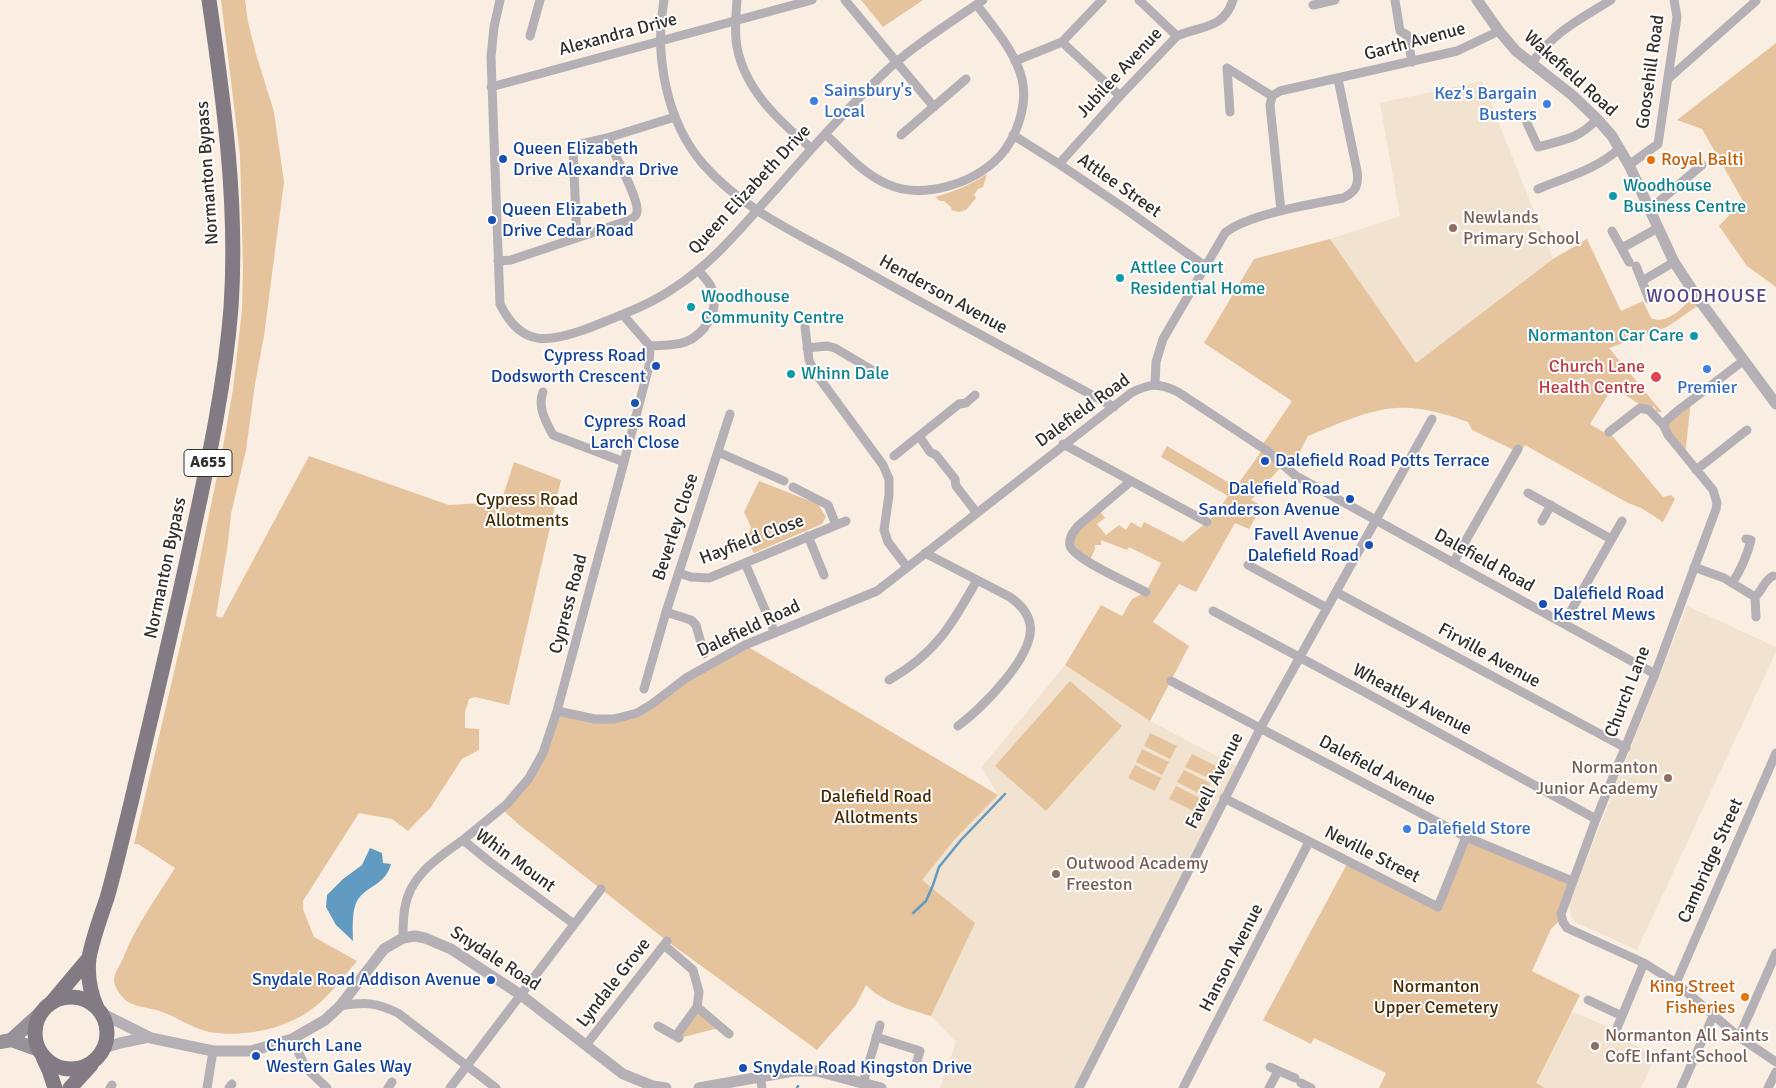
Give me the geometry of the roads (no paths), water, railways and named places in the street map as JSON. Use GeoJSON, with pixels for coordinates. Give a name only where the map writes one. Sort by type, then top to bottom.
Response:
{"type":"FeatureCollection","features":[{"type":"Feature","properties":{"kind":"main road","name":"Normanton Bypass"},"geometry":{"type":"LineString","coordinates":[[99,1010],[90,991],[89,958],[126,822],[176,610],[214,433],[225,370],[231,307],[231,185],[209,0]]}},
{"type":"Feature","properties":{"kind":"main road","name":"Normanton Bypass"},"geometry":{"type":"LineString","coordinates":[[46,1008],[89,958]]}},
{"type":"Feature","properties":{"kind":"main road"},"geometry":{"type":"LineString","coordinates":[[6,1041],[58,1000],[77,998],[84,1000],[99,1010],[107,1030],[102,1053],[70,1088]]}},
{"type":"Feature","properties":{"kind":"main road"},"geometry":{"type":"LineString","coordinates":[[46,1008],[37,1022],[35,1033],[55,1088]]}},
{"type":"Feature","properties":{"kind":"main road"},"geometry":{"type":"LineString","coordinates":[[6,1041],[41,1052],[48,1061],[60,1068],[66,1069],[85,1067],[102,1053]]}},
{"type":"Feature","properties":{"kind":"street","name":"Queen Elizabeth Drive"},"geometry":{"type":"LineString","coordinates":[[500,0],[493,34],[491,57],[500,304],[512,323],[526,334],[546,340],[555,339],[623,315],[663,295],[698,270],[736,234],[811,148],[881,76],[980,2]]}},
{"type":"Feature","properties":{"kind":"street"},"geometry":{"type":"LineString","coordinates":[[530,36],[540,0]]}},
{"type":"Feature","properties":{"kind":"street","name":"Henderson Avenue"},"geometry":{"type":"LineString","coordinates":[[664,0],[661,41],[662,66],[667,93],[675,117],[702,162],[720,181],[757,210],[881,280],[1114,406]]}},
{"type":"Feature","properties":{"kind":"street"},"geometry":{"type":"LineString","coordinates":[[738,0],[735,21],[736,46],[753,88],[777,118],[811,148]]}},
{"type":"Feature","properties":{"kind":"street","name":"Alexandra Drive"},"geometry":{"type":"LineString","coordinates":[[491,86],[812,0]]}},
{"type":"Feature","properties":{"kind":"street"},"geometry":{"type":"LineString","coordinates":[[844,0],[934,107]]}},
{"type":"Feature","properties":{"kind":"street"},"geometry":{"type":"LineString","coordinates":[[1015,61],[1062,42],[1102,0]]}},
{"type":"Feature","properties":{"kind":"street"},"geometry":{"type":"LineString","coordinates":[[1139,0],[1178,36]]}},
{"type":"Feature","properties":{"kind":"street","name":"Jubilee Avenue"},"geometry":{"type":"LineString","coordinates":[[1059,164],[1120,96],[1178,36],[1190,30],[1213,25],[1224,18],[1233,0]]}},
{"type":"Feature","properties":{"kind":"street"},"geometry":{"type":"LineString","coordinates":[[1395,0],[1400,31],[1406,35],[1412,62]]}},
{"type":"Feature","properties":{"kind":"street","name":"Wakefield Road"},"geometry":{"type":"LineString","coordinates":[[1477,0],[1498,31],[1516,51],[1572,95],[1597,119],[1620,148],[1674,262],[1743,361],[1775,402]]}},
{"type":"Feature","properties":{"kind":"street"},"geometry":{"type":"LineString","coordinates":[[1531,64],[1553,37],[1611,0]]}},
{"type":"Feature","properties":{"kind":"street","name":"Goosehill Road"},"geometry":{"type":"LineString","coordinates":[[1629,165],[1658,144],[1677,17],[1674,0]]}},
{"type":"Feature","properties":{"kind":"street"},"geometry":{"type":"LineString","coordinates":[[1313,5],[1328,1]]}},
{"type":"Feature","properties":{"kind":"street"},"geometry":{"type":"LineString","coordinates":[[1668,79],[1756,1]]}},
{"type":"Feature","properties":{"kind":"street"},"geometry":{"type":"LineString","coordinates":[[825,134],[876,178],[887,185],[902,189],[924,191],[960,182],[975,174],[998,157],[1013,135],[1022,112],[1022,80],[1015,61],[980,2]]}},
{"type":"Feature","properties":{"kind":"street","name":"Garth Avenue"},"geometry":{"type":"LineString","coordinates":[[1272,96],[1280,91],[1457,51],[1498,31]]}},
{"type":"Feature","properties":{"kind":"street"},"geometry":{"type":"LineString","coordinates":[[1062,42],[1120,96]]}},
{"type":"Feature","properties":{"kind":"street"},"geometry":{"type":"LineString","coordinates":[[1230,112],[1227,68],[1272,96],[1270,105],[1281,211]]}},
{"type":"Feature","properties":{"kind":"street"},"geometry":{"type":"LineString","coordinates":[[1155,384],[1156,362],[1163,339],[1225,232],[1241,222],[1281,211],[1343,198],[1351,194],[1356,188],[1358,180],[1357,171],[1338,79]]}},
{"type":"Feature","properties":{"kind":"street"},"geometry":{"type":"LineString","coordinates":[[901,135],[966,80]]}},
{"type":"Feature","properties":{"kind":"street"},"geometry":{"type":"LineString","coordinates":[[577,238],[573,150],[581,144],[675,117]]}},
{"type":"Feature","properties":{"kind":"street"},"geometry":{"type":"LineString","coordinates":[[1527,123],[1538,148],[1566,140],[1586,131],[1597,119]]}},
{"type":"Feature","properties":{"kind":"street","name":"Attlee Street"},"geometry":{"type":"LineString","coordinates":[[1013,135],[1059,164],[1205,266]]}},
{"type":"Feature","properties":{"kind":"street"},"geometry":{"type":"LineString","coordinates":[[498,261],[511,260],[630,220],[636,216],[638,211],[635,198],[607,138]]}},
{"type":"Feature","properties":{"kind":"street"},"geometry":{"type":"LineString","coordinates":[[1538,189],[1588,170],[1620,148]]}},
{"type":"Feature","properties":{"kind":"street"},"geometry":{"type":"LineString","coordinates":[[1649,210],[1702,165]]}},
{"type":"Feature","properties":{"kind":"street"},"geometry":{"type":"LineString","coordinates":[[1622,248],[1658,228]]}},
{"type":"Feature","properties":{"kind":"street"},"geometry":{"type":"LineString","coordinates":[[1612,231],[1633,264],[1649,299]]}},
{"type":"Feature","properties":{"kind":"street"},"geometry":{"type":"LineString","coordinates":[[1642,281],[1674,262]]}},
{"type":"Feature","properties":{"kind":"street"},"geometry":{"type":"LineString","coordinates":[[623,315],[632,328],[650,346],[684,342],[696,336],[706,326],[712,314],[714,302],[712,290],[707,280],[698,270]]}},
{"type":"Feature","properties":{"kind":"street"},"geometry":{"type":"LineString","coordinates":[[805,327],[809,360],[814,372],[883,465],[889,480],[884,530],[888,542],[907,567]]}},
{"type":"Feature","properties":{"kind":"street","name":"Cypress Road"},"geometry":{"type":"LineString","coordinates":[[463,840],[502,809],[529,778],[543,753],[558,711],[624,462],[649,366],[650,346]]}},
{"type":"Feature","properties":{"kind":"street"},"geometry":{"type":"LineString","coordinates":[[807,348],[827,346],[835,348],[872,370]]}},
{"type":"Feature","properties":{"kind":"street"},"geometry":{"type":"LineString","coordinates":[[1664,426],[1666,421],[1676,412],[1743,361]]}},
{"type":"Feature","properties":{"kind":"street","name":"Dalefield Road"},"geometry":{"type":"LineString","coordinates":[[558,711],[595,719],[614,719],[637,713],[700,670],[745,645],[877,590],[1114,406],[1132,393],[1155,384],[1163,385],[1178,392],[1266,450],[1296,476],[1655,674]]}},
{"type":"Feature","properties":{"kind":"street"},"geometry":{"type":"LineString","coordinates":[[543,392],[541,397],[542,412],[553,435],[624,462]]}},
{"type":"Feature","properties":{"kind":"street"},"geometry":{"type":"LineString","coordinates":[[894,456],[959,404],[966,403],[975,395]]}},
{"type":"Feature","properties":{"kind":"street","name":"Church Lane"},"geometry":{"type":"LineString","coordinates":[[1609,432],[1640,408],[1649,410],[1664,426],[1665,431],[1713,490],[1717,503],[1655,674],[1561,910],[1564,925],[1644,963],[1676,983],[1739,1037],[1776,1062]]}},
{"type":"Feature","properties":{"kind":"street","name":"Beverley Close"},"geometry":{"type":"LineString","coordinates":[[644,689],[666,612],[730,414]]}},
{"type":"Feature","properties":{"kind":"street","name":"Favell Avenue"},"geometry":{"type":"LineString","coordinates":[[1079,1088],[1224,798],[1299,658],[1432,419]]}},
{"type":"Feature","properties":{"kind":"street"},"geometry":{"type":"LineString","coordinates":[[1696,470],[1731,447],[1747,430]]}},
{"type":"Feature","properties":{"kind":"street"},"geometry":{"type":"LineString","coordinates":[[919,436],[930,452],[936,455],[955,479],[956,486],[976,512]]}},
{"type":"Feature","properties":{"kind":"street"},"geometry":{"type":"LineString","coordinates":[[1063,444],[1208,522]]}},
{"type":"Feature","properties":{"kind":"street"},"geometry":{"type":"LineString","coordinates":[[1453,563],[1518,449]]}},
{"type":"Feature","properties":{"kind":"street"},"geometry":{"type":"LineString","coordinates":[[718,452],[784,481]]}},
{"type":"Feature","properties":{"kind":"street"},"geometry":{"type":"LineString","coordinates":[[1131,481],[1078,526],[1070,540],[1071,547],[1081,558],[1146,592]]}},
{"type":"Feature","properties":{"kind":"street","name":"Hayfield Close"},"geometry":{"type":"LineString","coordinates":[[793,487],[828,505],[836,525]]}},
{"type":"Feature","properties":{"kind":"street"},"geometry":{"type":"LineString","coordinates":[[1528,493],[1611,540]]}},
{"type":"Feature","properties":{"kind":"street"},"geometry":{"type":"LineString","coordinates":[[1542,521],[1551,505]]}},
{"type":"Feature","properties":{"kind":"street"},"geometry":{"type":"LineString","coordinates":[[1564,623],[1622,520]]}},
{"type":"Feature","properties":{"kind":"street","name":"Hayfield Close"},"geometry":{"type":"LineString","coordinates":[[679,573],[691,577],[709,578],[846,521]]}},
{"type":"Feature","properties":{"kind":"street"},"geometry":{"type":"LineString","coordinates":[[808,536],[825,568]]}},
{"type":"Feature","properties":{"kind":"street"},"geometry":{"type":"LineString","coordinates":[[1732,583],[1740,571],[1748,551],[1751,540],[1746,539]]}},
{"type":"Feature","properties":{"kind":"street"},"geometry":{"type":"LineString","coordinates":[[925,553],[1010,596],[1020,604],[1031,625],[1030,640],[995,692],[983,706],[958,726]]}},
{"type":"Feature","properties":{"kind":"street"},"geometry":{"type":"LineString","coordinates":[[744,563],[775,633]]}},
{"type":"Feature","properties":{"kind":"street"},"geometry":{"type":"LineString","coordinates":[[1248,564],[1327,608]]}},
{"type":"Feature","properties":{"kind":"street"},"geometry":{"type":"LineString","coordinates":[[1694,567],[1724,578],[1755,597]]}},
{"type":"Feature","properties":{"kind":"street"},"geometry":{"type":"LineString","coordinates":[[1756,617],[1755,597],[1767,579],[1773,576]]}},
{"type":"Feature","properties":{"kind":"street"},"geometry":{"type":"LineString","coordinates":[[889,680],[917,662],[932,648],[957,616],[977,580]]}},
{"type":"Feature","properties":{"kind":"street","name":"Firville Avenue"},"geometry":{"type":"LineString","coordinates":[[1336,592],[1626,748]]}},
{"type":"Feature","properties":{"kind":"street","name":"Wheatley Avenue"},"geometry":{"type":"LineString","coordinates":[[1212,611],[1596,819]]}},
{"type":"Feature","properties":{"kind":"street"},"geometry":{"type":"LineString","coordinates":[[666,612],[691,620],[696,625],[704,654]]}},
{"type":"Feature","properties":{"kind":"street","name":"Dalefield Avenue"},"geometry":{"type":"LineString","coordinates":[[1171,681],[1466,837],[1572,881]]}},
{"type":"Feature","properties":{"kind":"street","name":"Cambridge Street"},"geometry":{"type":"LineString","coordinates":[[1676,983],[1776,753]]}},
{"type":"Feature","properties":{"kind":"street","name":"Neville Street"},"geometry":{"type":"LineString","coordinates":[[1224,798],[1438,907],[1466,837]]}},
{"type":"Feature","properties":{"kind":"street","name":"Whin Mount"},"geometry":{"type":"LineString","coordinates":[[403,938],[405,906],[414,882],[422,871],[463,840],[574,924]]}},
{"type":"Feature","properties":{"kind":"street","name":"Hanson Avenue"},"geometry":{"type":"LineString","coordinates":[[1183,1088],[1309,842]]}},
{"type":"Feature","properties":{"kind":"street"},"geometry":{"type":"LineString","coordinates":[[450,1088],[601,889]]}},
{"type":"Feature","properties":{"kind":"street","name":"Snydale Road"},"geometry":{"type":"LineString","coordinates":[[403,938],[415,936],[442,944],[521,995],[624,1074],[653,1086],[666,1088]]}},
{"type":"Feature","properties":{"kind":"street"},"geometry":{"type":"LineString","coordinates":[[99,1010],[149,1037],[212,1051],[251,1051],[292,1039],[325,1020],[340,1006],[384,949],[403,938]]}},
{"type":"Feature","properties":{"kind":"street","name":"Lyndale Grove"},"geometry":{"type":"LineString","coordinates":[[586,1045],[666,943],[693,970],[699,992],[697,1007]]}},
{"type":"Feature","properties":{"kind":"street"},"geometry":{"type":"LineString","coordinates":[[1739,1037],[1776,953]]}},
{"type":"Feature","properties":{"kind":"street"},"geometry":{"type":"LineString","coordinates":[[1616,1028],[1644,963]]}},
{"type":"Feature","properties":{"kind":"street"},"geometry":{"type":"LineString","coordinates":[[1588,1000],[1620,1015],[1622,1014]]}},
{"type":"Feature","properties":{"kind":"street"},"geometry":{"type":"LineString","coordinates":[[340,1006],[363,1003],[381,1005],[398,1013],[496,1088]]}},
{"type":"Feature","properties":{"kind":"street"},"geometry":{"type":"LineString","coordinates":[[658,1026],[678,1037],[697,1007],[725,1034]]}},
{"type":"Feature","properties":{"kind":"street"},"geometry":{"type":"LineString","coordinates":[[1681,1088],[1713,1016]]}},
{"type":"Feature","properties":{"kind":"street"},"geometry":{"type":"LineString","coordinates":[[863,1083],[880,1025]]}},
{"type":"Feature","properties":{"kind":"street"},"geometry":{"type":"LineString","coordinates":[[102,1053],[120,1043],[149,1037]]}},
{"type":"Feature","properties":{"kind":"street"},"geometry":{"type":"LineString","coordinates":[[876,1037],[920,1051],[916,1068]]}},
{"type":"Feature","properties":{"kind":"street"},"geometry":{"type":"LineString","coordinates":[[292,1039],[306,1068],[327,1088]]}},
{"type":"Feature","properties":{"kind":"street"},"geometry":{"type":"LineString","coordinates":[[209,1088],[212,1051]]}},
{"type":"Feature","properties":{"kind":"street"},"geometry":{"type":"LineString","coordinates":[[1269,1088],[1274,1069],[1311,1088]]}},
{"type":"Feature","properties":{"kind":"street"},"geometry":{"type":"LineString","coordinates":[[699,1088],[761,1082],[793,1071],[817,1071],[881,1088]]}},
{"type":"Feature","properties":{"kind":"street"},"geometry":{"type":"LineString","coordinates":[[1768,1088],[1776,1072]]}},
{"type":"Feature","properties":{"kind":"water"},"geometry":{"type":"Polygon","coordinates":[[[370,848],[382,853],[383,863],[391,864],[385,876],[363,893],[356,902],[353,919],[353,941],[336,925],[326,907],[327,895],[343,879],[362,865],[370,848]]]}},
{"type":"Feature","properties":{"kind":"waterway"},"geometry":{"type":"LineString","coordinates":[[913,913],[926,901],[939,867],[961,840],[1005,794]]}},
{"type":"Feature","properties":{"kind":"place","name":"Sainsbury's Local"},"geometry":{"type":"Point","coordinates":[814,101]}},
{"type":"Feature","properties":{"kind":"place","name":"Kez's Bargain Busters"},"geometry":{"type":"Point","coordinates":[1547,104]}},
{"type":"Feature","properties":{"kind":"place","name":"Queen Elizabeth Drive Alexandra Drive"},"geometry":{"type":"Point","coordinates":[503,159]}},
{"type":"Feature","properties":{"kind":"place","name":"Royal Balti"},"geometry":{"type":"Point","coordinates":[1651,160]}},
{"type":"Feature","properties":{"kind":"place","name":"Woodhouse Business Centre"},"geometry":{"type":"Point","coordinates":[1613,196]}},
{"type":"Feature","properties":{"kind":"place","name":"Queen Elizabeth Drive Cedar Road"},"geometry":{"type":"Point","coordinates":[492,220]}},
{"type":"Feature","properties":{"kind":"place","name":"Newlands Primary School"},"geometry":{"type":"Point","coordinates":[1453,228]}},
{"type":"Feature","properties":{"kind":"place","name":"Attlee Court Residential Home"},"geometry":{"type":"Point","coordinates":[1120,278]}},
{"type":"Feature","properties":{"kind":"place","name":"Woodhouse Community Centre"},"geometry":{"type":"Point","coordinates":[691,307]}},
{"type":"Feature","properties":{"kind":"place","name":"Normanton Car Care"},"geometry":{"type":"Point","coordinates":[1694,336]}},
{"type":"Feature","properties":{"kind":"place","name":"Cypress Road Dodsworth Crescent"},"geometry":{"type":"Point","coordinates":[656,366]}},
{"type":"Feature","properties":{"kind":"place","name":"Premier"},"geometry":{"type":"Point","coordinates":[1707,369]}},
{"type":"Feature","properties":{"kind":"place","name":"Whinn Dale"},"geometry":{"type":"Point","coordinates":[791,374]}},
{"type":"Feature","properties":{"kind":"place","name":"Church Lane Health Centre"},"geometry":{"type":"Point","coordinates":[1656,377]}},
{"type":"Feature","properties":{"kind":"place","name":"Cypress Road Larch Close"},"geometry":{"type":"Point","coordinates":[635,403]}},
{"type":"Feature","properties":{"kind":"place","name":"Dalefield Road Potts Terrace"},"geometry":{"type":"Point","coordinates":[1265,461]}},
{"type":"Feature","properties":{"kind":"place","name":"Dalefield Road Sanderson Avenue"},"geometry":{"type":"Point","coordinates":[1350,499]}},
{"type":"Feature","properties":{"kind":"place","name":"Favell Avenue Dalefield Road"},"geometry":{"type":"Point","coordinates":[1369,545]}},
{"type":"Feature","properties":{"kind":"place","name":"Dalefield Road Kestrel Mews"},"geometry":{"type":"Point","coordinates":[1543,604]}},
{"type":"Feature","properties":{"kind":"place","name":"Normanton Junior Academy"},"geometry":{"type":"Point","coordinates":[1668,778]}},
{"type":"Feature","properties":{"kind":"place","name":"Dalefield Store"},"geometry":{"type":"Point","coordinates":[1407,829]}},
{"type":"Feature","properties":{"kind":"place","name":"Outwood Academy Freeston"},"geometry":{"type":"Point","coordinates":[1056,874]}},
{"type":"Feature","properties":{"kind":"place","name":"Snydale Road Addison Avenue"},"geometry":{"type":"Point","coordinates":[491,980]}},
{"type":"Feature","properties":{"kind":"place","name":"King Street Fisheries"},"geometry":{"type":"Point","coordinates":[1745,997]}},
{"type":"Feature","properties":{"kind":"place","name":"Normanton All Saints CofE Infant School"},"geometry":{"type":"Point","coordinates":[1595,1046]}},
{"type":"Feature","properties":{"kind":"place","name":"Church Lane Western Gales Way"},"geometry":{"type":"Point","coordinates":[256,1056]}},
{"type":"Feature","properties":{"kind":"place","name":"Snydale Road Kingston Drive"},"geometry":{"type":"Point","coordinates":[743,1068]}},
{"type":"Feature","properties":{"kind":"district","name":"WOODHOUSE"},"geometry":{"type":"Point","coordinates":[1707,297]}},
{"type":"Feature","properties":{"kind":"park label","name":"Cypress Road Allotments"},"geometry":{"type":"Point","coordinates":[527,510]}},
{"type":"Feature","properties":{"kind":"park label","name":"Dalefield Road Allotments"},"geometry":{"type":"Point","coordinates":[876,808]}},
{"type":"Feature","properties":{"kind":"park label","name":"Normanton Upper Cemetery"},"geometry":{"type":"Point","coordinates":[1436,998]}}]}
